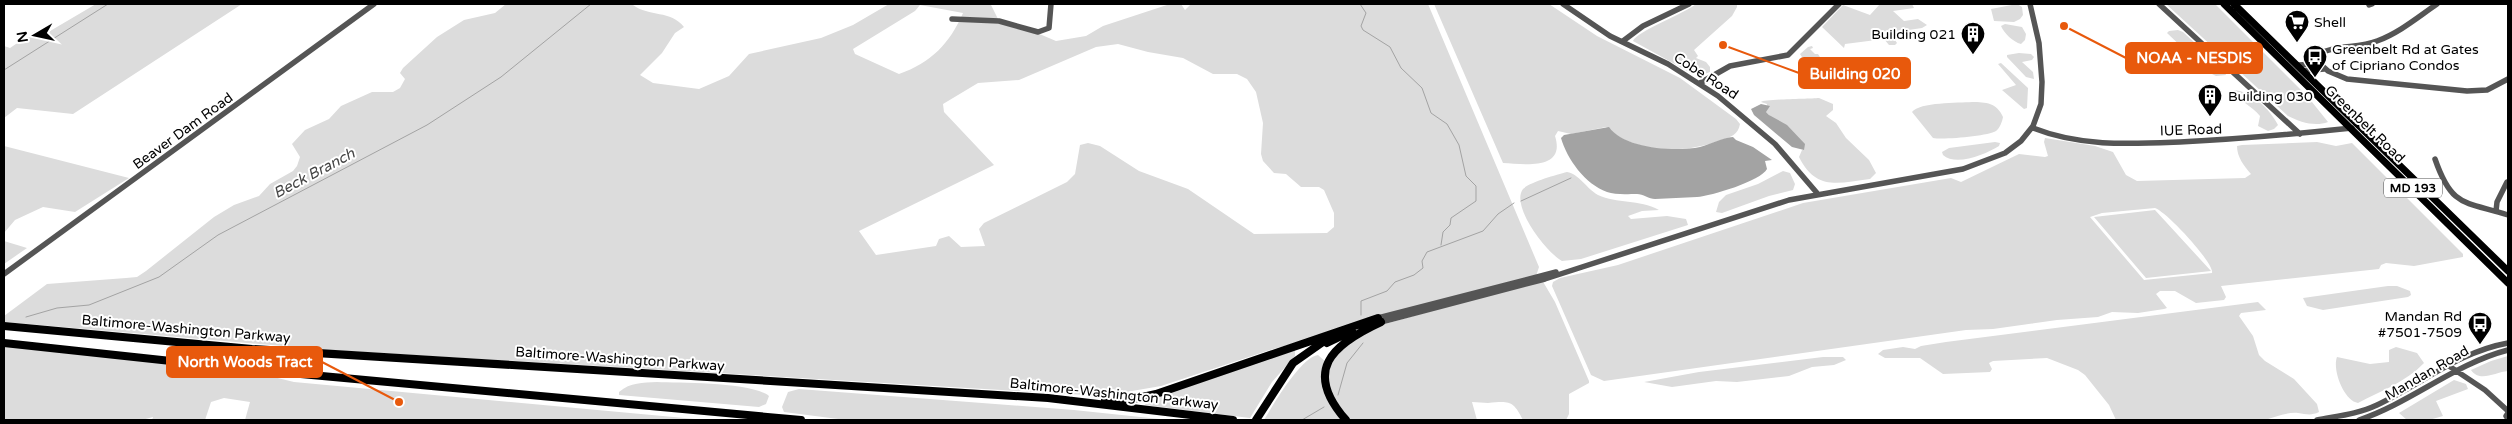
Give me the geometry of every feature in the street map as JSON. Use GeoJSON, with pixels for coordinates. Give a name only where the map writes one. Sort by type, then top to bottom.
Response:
{"type":"FeatureCollection","features":[{"type":"Feature","properties":{"kind":"highway"},"geometry":{"type":"LineString","coordinates":[[1256,420],[1293,363],[1318,343],[1340,332],[1379,320]]}},
{"type":"Feature","properties":{"kind":"highway"},"geometry":{"type":"LineString","coordinates":[[1048,398],[1115,401],[1143,397],[1379,320]]}},
{"type":"Feature","properties":{"kind":"highway"},"geometry":{"type":"LineString","coordinates":[[1346,420],[1334,406],[1327,392],[1325,378],[1327,363],[1332,352],[1347,338],[1379,320]]}},
{"type":"Feature","properties":{"kind":"highway","name":"Baltimore-Washington Parkway"},"geometry":{"type":"LineString","coordinates":[[4,326],[252,349],[1048,398],[1234,420]]}},
{"type":"Feature","properties":{"kind":"highway"},"geometry":{"type":"LineString","coordinates":[[4,342],[226,367],[801,420]]}},
{"type":"Feature","properties":{"kind":"main road","name":"Greenbelt Road"},"geometry":{"type":"LineString","coordinates":[[2224,4],[2508,283]]}},
{"type":"Feature","properties":{"kind":"main road","name":"Greenbelt Road"},"geometry":{"type":"LineString","coordinates":[[2234,4],[2508,271]]}},
{"type":"Feature","properties":{"kind":"street","name":"Beaver Dam Road"},"geometry":{"type":"LineString","coordinates":[[4,274],[374,4]]}},
{"type":"Feature","properties":{"kind":"street"},"geometry":{"type":"LineString","coordinates":[[952,19],[999,21],[1035,32],[1043,32],[1048,28],[1051,4]]}},
{"type":"Feature","properties":{"kind":"street","name":"Cobe Road"},"geometry":{"type":"LineString","coordinates":[[1563,4],[1623,41],[1700,83],[1763,132],[1790,160],[1817,193]]}},
{"type":"Feature","properties":{"kind":"street"},"geometry":{"type":"LineString","coordinates":[[1623,41],[1643,26],[1689,4]]}},
{"type":"Feature","properties":{"kind":"street"},"geometry":{"type":"LineString","coordinates":[[1700,83],[1730,66],[1788,55],[1839,4]]}},
{"type":"Feature","properties":{"kind":"street"},"geometry":{"type":"LineString","coordinates":[[1379,320],[1542,274],[1575,268],[1776,204],[1817,193],[1966,168],[2008,150],[2032,128],[2041,107],[2043,92],[2035,18],[2030,4]]}},
{"type":"Feature","properties":{"kind":"street"},"geometry":{"type":"LineString","coordinates":[[2159,4],[2300,134]]}},
{"type":"Feature","properties":{"kind":"street"},"geometry":{"type":"LineString","coordinates":[[2300,68],[2319,64],[2316,56],[2321,52],[2342,45],[2377,42],[2437,4]]}},
{"type":"Feature","properties":{"kind":"street","name":"Greenbelt Road"},"geometry":{"type":"LineString","coordinates":[[2319,64],[2324,69],[2347,79],[2470,92],[2487,90],[2508,80]]}},
{"type":"Feature","properties":{"kind":"street"},"geometry":{"type":"LineString","coordinates":[[2300,68],[2324,69]]}},
{"type":"Feature","properties":{"kind":"street","name":"IUE Road"},"geometry":{"type":"LineString","coordinates":[[2032,128],[2069,141],[2091,144],[2239,139],[2352,128]]}},
{"type":"Feature","properties":{"kind":"street"},"geometry":{"type":"LineString","coordinates":[[2435,159],[2443,184],[2454,197],[2467,204],[2508,215]]}},
{"type":"Feature","properties":{"kind":"street"},"geometry":{"type":"LineString","coordinates":[[2496,211],[2497,202],[2507,182]]}},
{"type":"Feature","properties":{"kind":"street","name":"Mandan Road"},"geometry":{"type":"LineString","coordinates":[[2317,420],[2352,414],[2378,405],[2446,364],[2473,351],[2508,343]]}},
{"type":"Feature","properties":{"kind":"street","name":"Mandan Road"},"geometry":{"type":"LineString","coordinates":[[2359,420],[2386,411],[2480,357],[2508,350]]}},
{"type":"Feature","properties":{"kind":"street"},"geometry":{"type":"LineString","coordinates":[[2446,364],[2485,390],[2508,412],[2508,419]]}},
{"type":"Feature","properties":{"kind":"shaded area"},"geometry":{"type":"Polygon","coordinates":[[[96,4],[242,4],[73,114],[17,108],[4,118],[4,46],[10,48],[35,31],[45,34],[96,4]]]}},
{"type":"Feature","properties":{"kind":"shaded area"},"geometry":{"type":"Polygon","coordinates":[[[506,4],[635,4],[633,5],[639,9],[673,18],[684,27],[675,33],[662,53],[640,75],[653,83],[699,89],[729,76],[749,54],[821,38],[853,25],[889,4],[991,5],[999,21],[1023,27],[1056,41],[1086,36],[1103,26],[1170,4],[1181,4],[1185,10],[1191,4],[1428,4],[1539,267],[1536,276],[1270,350],[1161,386],[1103,396],[330,350],[4,322],[4,316],[47,284],[137,277],[214,217],[234,205],[259,196],[270,184],[293,171],[300,157],[292,144],[305,130],[329,119],[341,106],[372,92],[393,92],[400,88],[405,79],[400,73],[403,68],[437,37],[464,20],[495,13],[506,4]],[[920,5],[915,11],[853,49],[855,54],[899,74],[930,58],[952,34],[963,13],[920,5]],[[1118,44],[1096,47],[1019,80],[978,83],[943,104],[944,112],[994,165],[859,231],[876,255],[936,246],[939,239],[949,236],[961,247],[985,246],[979,229],[984,223],[1067,182],[1075,174],[1080,145],[1088,143],[1100,146],[1139,171],[1188,189],[1254,234],[1327,233],[1334,227],[1334,213],[1324,190],[1319,187],[1301,187],[1286,174],[1274,173],[1263,161],[1261,154],[1263,123],[1256,92],[1247,79],[1237,74],[1213,74],[1183,58],[1148,52],[1118,44]]]}},
{"type":"Feature","properties":{"kind":"shaded area"},"geometry":{"type":"Polygon","coordinates":[[[1434,4],[1549,4],[1597,36],[1680,78],[1736,119],[1740,124],[1739,128],[1734,135],[1728,138],[1707,145],[1677,149],[1646,147],[1618,136],[1606,127],[1571,134],[1558,131],[1555,136],[1557,147],[1554,155],[1549,160],[1532,164],[1503,163],[1434,4]]]}},
{"type":"Feature","properties":{"kind":"shaded area"},"geometry":{"type":"Polygon","coordinates":[[[1696,4],[1737,4],[1732,16],[1694,50],[1698,56],[1696,58],[1706,62],[1710,67],[1710,72],[1702,75],[1691,73],[1633,41],[1643,32],[1696,4]]]}},
{"type":"Feature","properties":{"kind":"shaded area"},"geometry":{"type":"Polygon","coordinates":[[[1880,4],[1912,4],[1914,8],[1893,11],[1904,21],[1918,19],[1927,25],[1922,28],[1895,32],[1893,37],[1897,43],[1895,45],[1889,45],[1884,39],[1845,44],[1844,48],[1822,27],[1843,5],[1870,15],[1880,4]]]}},
{"type":"Feature","properties":{"kind":"shaded area"},"geometry":{"type":"Polygon","coordinates":[[[2017,4],[2022,7],[2023,15],[2020,19],[2014,22],[1994,21],[1991,9],[2017,4]]]}},
{"type":"Feature","properties":{"kind":"shaded area"},"geometry":{"type":"Polygon","coordinates":[[[2166,4],[2215,4],[2308,97],[2328,122],[2308,123],[2288,116],[2166,4]]]}},
{"type":"Feature","properties":{"kind":"shaded area"},"geometry":{"type":"Polygon","coordinates":[[[2005,24],[2022,27],[2026,34],[2025,40],[2021,44],[2007,34],[2001,26],[2005,24]]]}},
{"type":"Feature","properties":{"kind":"shaded area"},"geometry":{"type":"Polygon","coordinates":[[[2178,30],[2183,32],[2224,70],[2226,75],[2216,76],[2208,72],[2167,33],[2178,30]]]}},
{"type":"Feature","properties":{"kind":"shaded area"},"geometry":{"type":"Polygon","coordinates":[[[1812,46],[1813,48],[1810,49],[1815,54],[1818,54],[1827,68],[1838,68],[1845,78],[1825,80],[1810,59],[1804,60],[1800,54],[1812,46]]]}},
{"type":"Feature","properties":{"kind":"shaded area"},"geometry":{"type":"Polygon","coordinates":[[[2031,54],[2034,57],[2032,60],[2022,62],[2033,72],[2034,79],[2026,77],[2007,57],[2007,55],[2031,54]]]}},
{"type":"Feature","properties":{"kind":"shaded area"},"geometry":{"type":"Polygon","coordinates":[[[2001,63],[2028,88],[2027,108],[2024,109],[2002,90],[2016,85],[1998,64],[2001,63]]]}},
{"type":"Feature","properties":{"kind":"shaded area"},"geometry":{"type":"Polygon","coordinates":[[[2234,90],[2253,97],[2270,113],[2278,125],[2268,131],[2258,126],[2260,116],[2232,92],[2234,90]]]}},
{"type":"Feature","properties":{"kind":"shaded area"},"geometry":{"type":"Polygon","coordinates":[[[1819,98],[1833,104],[1833,110],[1826,116],[1836,123],[1846,138],[1869,160],[1876,173],[1870,179],[1838,183],[1820,180],[1806,168],[1799,157],[1802,150],[1804,150],[1766,112],[1767,104],[1761,102],[1819,98]]]}},
{"type":"Feature","properties":{"kind":"shaded area"},"geometry":{"type":"Polygon","coordinates":[[[1972,102],[1986,103],[1994,106],[2001,112],[2003,117],[2001,125],[1996,131],[1966,137],[1933,138],[1912,112],[1923,106],[1972,102]]]}},
{"type":"Feature","properties":{"kind":"shaded area"},"geometry":{"type":"Polygon","coordinates":[[[1761,104],[1770,106],[1766,112],[1787,125],[1805,144],[1804,150],[1792,147],[1754,115],[1751,109],[1761,104]]]}},
{"type":"Feature","properties":{"kind":"shaded area"},"geometry":{"type":"Polygon","coordinates":[[[1609,127],[1626,140],[1665,149],[1700,147],[1733,137],[1753,147],[1772,160],[1765,161],[1767,169],[1763,174],[1746,183],[1704,196],[1655,199],[1639,194],[1610,193],[1599,188],[1584,177],[1572,162],[1561,138],[1564,135],[1609,127]]]}},
{"type":"Feature","properties":{"kind":"shaded area"},"geometry":{"type":"Polygon","coordinates":[[[2045,138],[2095,146],[2113,152],[2126,175],[2137,181],[2245,178],[2251,174],[2243,165],[2238,154],[2237,146],[2242,145],[2317,142],[2336,146],[2352,143],[2463,254],[2463,257],[2414,266],[2386,263],[2381,265],[2379,269],[2221,286],[2226,297],[2224,300],[2196,303],[2175,291],[2160,291],[2156,294],[2167,308],[2164,309],[2138,313],[2112,312],[2098,317],[2057,320],[1993,329],[1966,330],[1604,381],[1591,375],[1552,286],[1553,282],[1560,278],[1618,265],[1803,203],[1951,178],[1961,182],[2019,154],[2048,156],[2044,142],[2045,138]],[[2155,208],[2102,213],[2090,217],[2144,280],[2212,273],[2211,268],[2198,250],[2179,228],[2155,208]]]}},
{"type":"Feature","properties":{"kind":"shaded area"},"geometry":{"type":"Polygon","coordinates":[[[2000,143],[1999,146],[1979,156],[1963,160],[1949,158],[1943,155],[1942,152],[1949,148],[2000,143]]]}},
{"type":"Feature","properties":{"kind":"shaded area"},"geometry":{"type":"Polygon","coordinates":[[[4,146],[129,178],[75,212],[43,207],[15,220],[4,233],[4,146]]]}},
{"type":"Feature","properties":{"kind":"shaded area"},"geometry":{"type":"Polygon","coordinates":[[[1783,171],[1790,173],[1795,184],[1793,190],[1769,196],[1722,213],[1716,212],[1719,202],[1726,195],[1758,184],[1783,171]]]}},
{"type":"Feature","properties":{"kind":"shaded area"},"geometry":{"type":"Polygon","coordinates":[[[1567,172],[1605,198],[1644,204],[1659,210],[1642,211],[1628,216],[1631,219],[1667,216],[1686,219],[1688,225],[1581,259],[1562,261],[1548,249],[1532,228],[1526,217],[1520,197],[1526,186],[1567,172]]]}},
{"type":"Feature","properties":{"kind":"shaded area"},"geometry":{"type":"Polygon","coordinates":[[[2155,210],[2211,271],[2146,278],[2094,217],[2155,210]]]}},
{"type":"Feature","properties":{"kind":"shaded area"},"geometry":{"type":"Polygon","coordinates":[[[4,241],[27,248],[4,264],[4,241]]]}},
{"type":"Feature","properties":{"kind":"shaded area"},"geometry":{"type":"Polygon","coordinates":[[[1542,280],[1555,302],[1589,381],[1589,383],[1569,394],[1569,414],[1566,420],[1523,420],[1510,403],[1472,402],[1477,420],[1346,420],[1338,413],[1340,420],[1264,420],[1288,383],[1304,364],[1318,355],[1327,363],[1360,331],[1542,280]]]}},
{"type":"Feature","properties":{"kind":"shaded area"},"geometry":{"type":"Polygon","coordinates":[[[2397,286],[2410,291],[2411,295],[2323,310],[2307,306],[2303,298],[2397,286]]]}},
{"type":"Feature","properties":{"kind":"shaded area"},"geometry":{"type":"Polygon","coordinates":[[[2258,302],[2266,310],[2241,313],[2239,316],[2253,336],[2259,355],[2265,361],[2294,379],[2317,404],[2319,412],[2311,414],[2290,413],[2265,420],[2116,420],[2109,405],[2085,375],[2078,370],[2047,358],[1993,361],[1989,363],[1992,369],[1990,372],[1943,374],[1920,358],[1885,358],[1878,354],[1883,350],[1903,347],[1915,349],[1921,346],[1946,342],[2258,302]]]}},
{"type":"Feature","properties":{"kind":"shaded area"},"geometry":{"type":"Polygon","coordinates":[[[4,343],[236,368],[294,382],[706,420],[245,420],[250,402],[224,398],[211,402],[205,420],[152,420],[153,417],[142,420],[4,420],[4,343]]]}},
{"type":"Feature","properties":{"kind":"shaded area"},"geometry":{"type":"Polygon","coordinates":[[[2396,347],[2417,353],[2424,363],[2409,376],[2393,386],[2358,403],[2348,397],[2338,377],[2336,369],[2337,357],[2370,364],[2389,362],[2389,350],[2396,347]]]}},
{"type":"Feature","properties":{"kind":"shaded area"},"geometry":{"type":"Polygon","coordinates":[[[1295,348],[1295,356],[1272,382],[1250,418],[1145,405],[1148,400],[1295,348]]]}},
{"type":"Feature","properties":{"kind":"shaded area"},"geometry":{"type":"Polygon","coordinates":[[[2508,356],[2508,371],[2488,376],[2479,376],[2471,370],[2491,361],[2508,356]]]}},
{"type":"Feature","properties":{"kind":"shaded area"},"geometry":{"type":"Polygon","coordinates":[[[1823,357],[1843,357],[1846,360],[1834,365],[1812,367],[1789,376],[1737,382],[1716,381],[1672,387],[1644,382],[1699,372],[1823,357]]]}},
{"type":"Feature","properties":{"kind":"shaded area"},"geometry":{"type":"Polygon","coordinates":[[[2454,380],[2466,384],[2468,389],[2436,401],[2443,416],[2429,420],[2407,420],[2399,413],[2454,380]]]}},
{"type":"Feature","properties":{"kind":"shaded area"},"geometry":{"type":"Polygon","coordinates":[[[657,382],[699,383],[748,388],[769,396],[766,404],[759,407],[619,395],[619,392],[632,385],[657,382]]]}},
{"type":"Feature","properties":{"kind":"shaded area"},"geometry":{"type":"Polygon","coordinates":[[[799,389],[1074,410],[1169,420],[846,420],[784,412],[782,407],[788,392],[799,389]]]}},
{"type":"Feature","properties":{"kind":"waterway"},"geometry":{"type":"LineString","coordinates":[[4,70],[108,4]]}},
{"type":"Feature","properties":{"kind":"waterway","name":"Beck Branch"},"geometry":{"type":"LineString","coordinates":[[26,317],[57,308],[89,305],[159,277],[218,235],[427,125],[501,77],[591,4]]}},
{"type":"Feature","properties":{"kind":"waterway"},"geometry":{"type":"LineString","coordinates":[[1360,4],[1366,13],[1361,26],[1363,30],[1390,47],[1401,68],[1422,88],[1431,113],[1447,124],[1459,145],[1466,176],[1476,186],[1476,201],[1451,218],[1450,225],[1443,232],[1441,245]]}},
{"type":"Feature","properties":{"kind":"waterway"},"geometry":{"type":"LineString","coordinates":[[1521,201],[1571,178]]}},
{"type":"Feature","properties":{"kind":"waterway"},"geometry":{"type":"LineString","coordinates":[[1361,315],[1361,301],[1387,291],[1395,282],[1414,275],[1423,268],[1422,261],[1427,252],[1483,231],[1498,214],[1514,203]]}},
{"type":"Feature","properties":{"kind":"waterway"},"geometry":{"type":"LineString","coordinates":[[1338,395],[1347,363],[1363,343]]}},
{"type":"Feature","properties":{"kind":"waterway"},"geometry":{"type":"LineString","coordinates":[[1302,420],[1324,407]]}},
{"type":"Feature","properties":{"kind":"place","name":"NOAA - NESDIS"},"geometry":{"type":"Point","coordinates":[2064,26]}},
{"type":"Feature","properties":{"kind":"place","name":"Shell"},"geometry":{"type":"Point","coordinates":[2297,43]}},
{"type":"Feature","properties":{"kind":"place","name":"Building 020"},"geometry":{"type":"Point","coordinates":[1723,45]}},
{"type":"Feature","properties":{"kind":"place","name":"Building 021"},"geometry":{"type":"Point","coordinates":[1973,55]}},
{"type":"Feature","properties":{"kind":"place","name":"Greenbelt Rd at Gates of Cipriano Condos"},"geometry":{"type":"Point","coordinates":[2315,78]}},
{"type":"Feature","properties":{"kind":"place","name":"Building 030"},"geometry":{"type":"Point","coordinates":[2210,117]}},
{"type":"Feature","properties":{"kind":"place","name":"Mandan Rd #7501-7509"},"geometry":{"type":"Point","coordinates":[2480,345]}},
{"type":"Feature","properties":{"kind":"place","name":"North Woods Tract"},"geometry":{"type":"Point","coordinates":[399,402]}}]}
